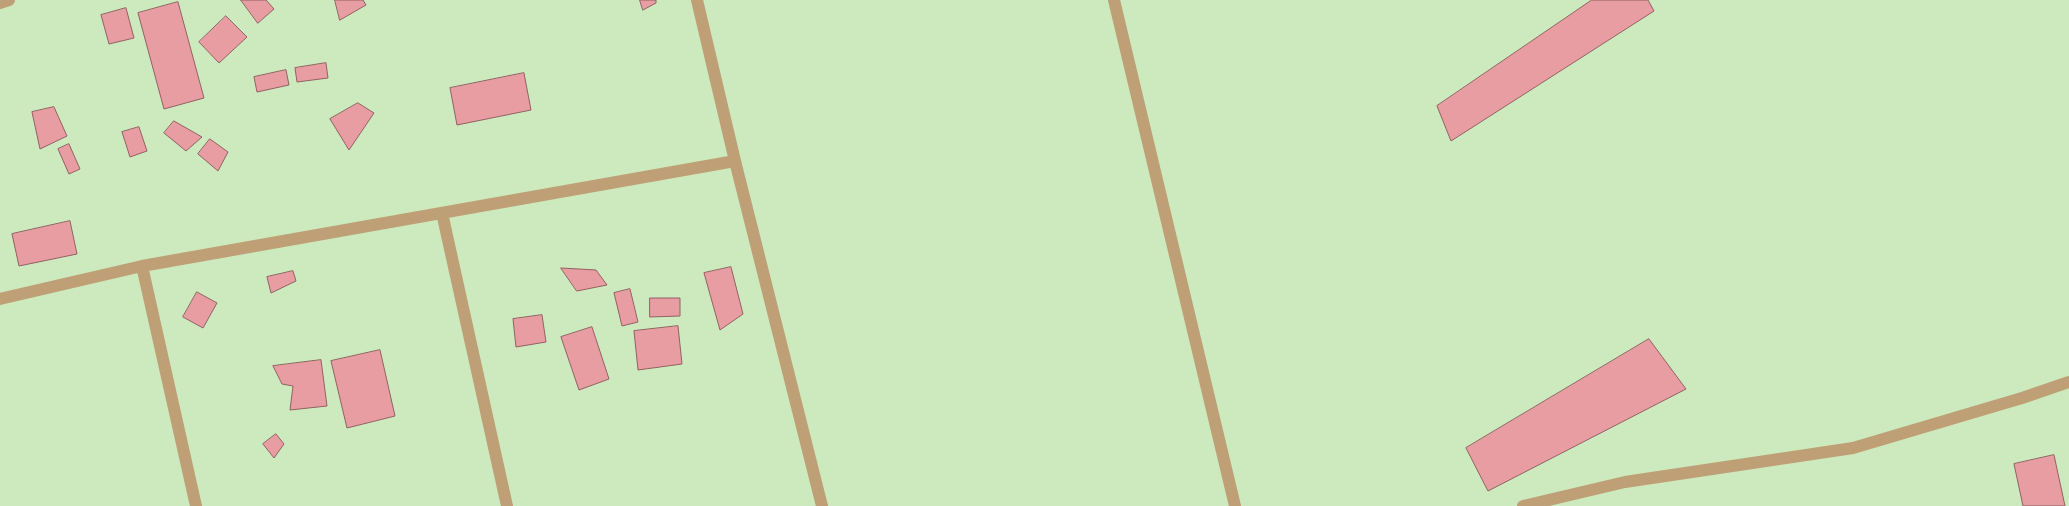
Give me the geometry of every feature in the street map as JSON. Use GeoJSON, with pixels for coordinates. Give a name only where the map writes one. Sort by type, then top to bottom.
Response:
{"type":"FeatureCollection","features":[{"type":"Feature","properties":{"kind":"street"},"geometry":{"type":"LineString","coordinates":[[0,3],[9,0]]}},
{"type":"Feature","properties":{"kind":"street"},"geometry":{"type":"LineString","coordinates":[[697,0],[735,161],[822,506]]}},
{"type":"Feature","properties":{"kind":"street"},"geometry":{"type":"LineString","coordinates":[[1114,0],[1235,506]]}},
{"type":"Feature","properties":{"kind":"street"},"geometry":{"type":"LineString","coordinates":[[0,299],[142,266],[735,161]]}},
{"type":"Feature","properties":{"kind":"street"},"geometry":{"type":"LineString","coordinates":[[442,213],[507,506]]}},
{"type":"Feature","properties":{"kind":"street"},"geometry":{"type":"LineString","coordinates":[[142,266],[196,506]]}},
{"type":"Feature","properties":{"kind":"street"},"geometry":{"type":"LineString","coordinates":[[1523,506],[1625,482],[1853,448],[2022,398],[2069,382]]}},
{"type":"Feature","properties":{"kind":"building"},"geometry":{"type":"Polygon","coordinates":[[[241,0],[266,0],[274,9],[258,23],[241,0]]]}},
{"type":"Feature","properties":{"kind":"building"},"geometry":{"type":"Polygon","coordinates":[[[335,0],[363,0],[366,5],[340,20],[335,0]]]}},
{"type":"Feature","properties":{"kind":"building"},"geometry":{"type":"Polygon","coordinates":[[[640,0],[656,0],[656,3],[643,10],[640,0]]]}},
{"type":"Feature","properties":{"kind":"building"},"geometry":{"type":"Polygon","coordinates":[[[1592,0],[1648,0],[1654,11],[1451,141],[1437,106],[1592,0]]]}},
{"type":"Feature","properties":{"kind":"building"},"geometry":{"type":"Polygon","coordinates":[[[178,2],[204,98],[164,109],[138,13],[178,2]]]}},
{"type":"Feature","properties":{"kind":"building"},"geometry":{"type":"Polygon","coordinates":[[[126,8],[134,38],[109,44],[101,15],[126,8]]]}},
{"type":"Feature","properties":{"kind":"building"},"geometry":{"type":"Polygon","coordinates":[[[226,16],[247,37],[219,63],[199,42],[226,16]]]}},
{"type":"Feature","properties":{"kind":"building"},"geometry":{"type":"Polygon","coordinates":[[[326,63],[328,78],[297,82],[295,68],[326,63]]]}},
{"type":"Feature","properties":{"kind":"building"},"geometry":{"type":"Polygon","coordinates":[[[286,70],[289,85],[257,92],[254,77],[286,70]]]}},
{"type":"Feature","properties":{"kind":"building"},"geometry":{"type":"Polygon","coordinates":[[[524,73],[531,110],[457,125],[450,88],[524,73]]]}},
{"type":"Feature","properties":{"kind":"building"},"geometry":{"type":"Polygon","coordinates":[[[358,103],[374,113],[349,150],[330,119],[358,103]]]}},
{"type":"Feature","properties":{"kind":"building"},"geometry":{"type":"Polygon","coordinates":[[[54,107],[67,136],[40,149],[32,112],[54,107]]]}},
{"type":"Feature","properties":{"kind":"building"},"geometry":{"type":"Polygon","coordinates":[[[174,121],[202,137],[186,151],[164,133],[174,121]]]}},
{"type":"Feature","properties":{"kind":"building"},"geometry":{"type":"Polygon","coordinates":[[[139,127],[147,151],[130,157],[122,132],[139,127]]]}},
{"type":"Feature","properties":{"kind":"building"},"geometry":{"type":"Polygon","coordinates":[[[210,139],[228,152],[218,171],[198,154],[210,139]]]}},
{"type":"Feature","properties":{"kind":"building"},"geometry":{"type":"Polygon","coordinates":[[[69,144],[80,169],[69,174],[58,149],[69,144]]]}},
{"type":"Feature","properties":{"kind":"building"},"geometry":{"type":"Polygon","coordinates":[[[70,221],[77,254],[19,266],[12,234],[70,221]]]}},
{"type":"Feature","properties":{"kind":"building"},"geometry":{"type":"Polygon","coordinates":[[[731,267],[743,314],[720,330],[704,273],[731,267]]]}},
{"type":"Feature","properties":{"kind":"building"},"geometry":{"type":"Polygon","coordinates":[[[561,268],[596,270],[607,285],[577,291],[561,268]]]}},
{"type":"Feature","properties":{"kind":"building"},"geometry":{"type":"Polygon","coordinates":[[[293,271],[296,281],[271,293],[267,277],[293,271]]]}},
{"type":"Feature","properties":{"kind":"building"},"geometry":{"type":"Polygon","coordinates":[[[630,289],[638,322],[622,326],[614,293],[630,289]]]}},
{"type":"Feature","properties":{"kind":"building"},"geometry":{"type":"Polygon","coordinates":[[[197,292],[217,303],[203,328],[183,317],[197,292]]]}},
{"type":"Feature","properties":{"kind":"building"},"geometry":{"type":"Polygon","coordinates":[[[650,298],[680,298],[680,316],[650,317],[650,298]]]}},
{"type":"Feature","properties":{"kind":"building"},"geometry":{"type":"Polygon","coordinates":[[[542,315],[546,342],[516,347],[513,319],[542,315]]]}},
{"type":"Feature","properties":{"kind":"building"},"geometry":{"type":"Polygon","coordinates":[[[678,326],[682,364],[638,370],[634,331],[678,326]]]}},
{"type":"Feature","properties":{"kind":"building"},"geometry":{"type":"Polygon","coordinates":[[[592,327],[609,379],[579,390],[561,337],[592,327]]]}},
{"type":"Feature","properties":{"kind":"building"},"geometry":{"type":"Polygon","coordinates":[[[1649,339],[1686,389],[1488,491],[1466,448],[1649,339]]]}},
{"type":"Feature","properties":{"kind":"building"},"geometry":{"type":"Polygon","coordinates":[[[380,350],[395,416],[347,428],[331,361],[380,350]]]}},
{"type":"Feature","properties":{"kind":"building"},"geometry":{"type":"Polygon","coordinates":[[[321,360],[327,406],[290,410],[293,386],[282,384],[273,366],[321,360]]]}},
{"type":"Feature","properties":{"kind":"building"},"geometry":{"type":"Polygon","coordinates":[[[276,434],[284,444],[274,458],[263,444],[276,434]]]}},
{"type":"Feature","properties":{"kind":"building"},"geometry":{"type":"Polygon","coordinates":[[[2054,455],[2065,506],[2023,506],[2014,464],[2054,455]]]}}]}
